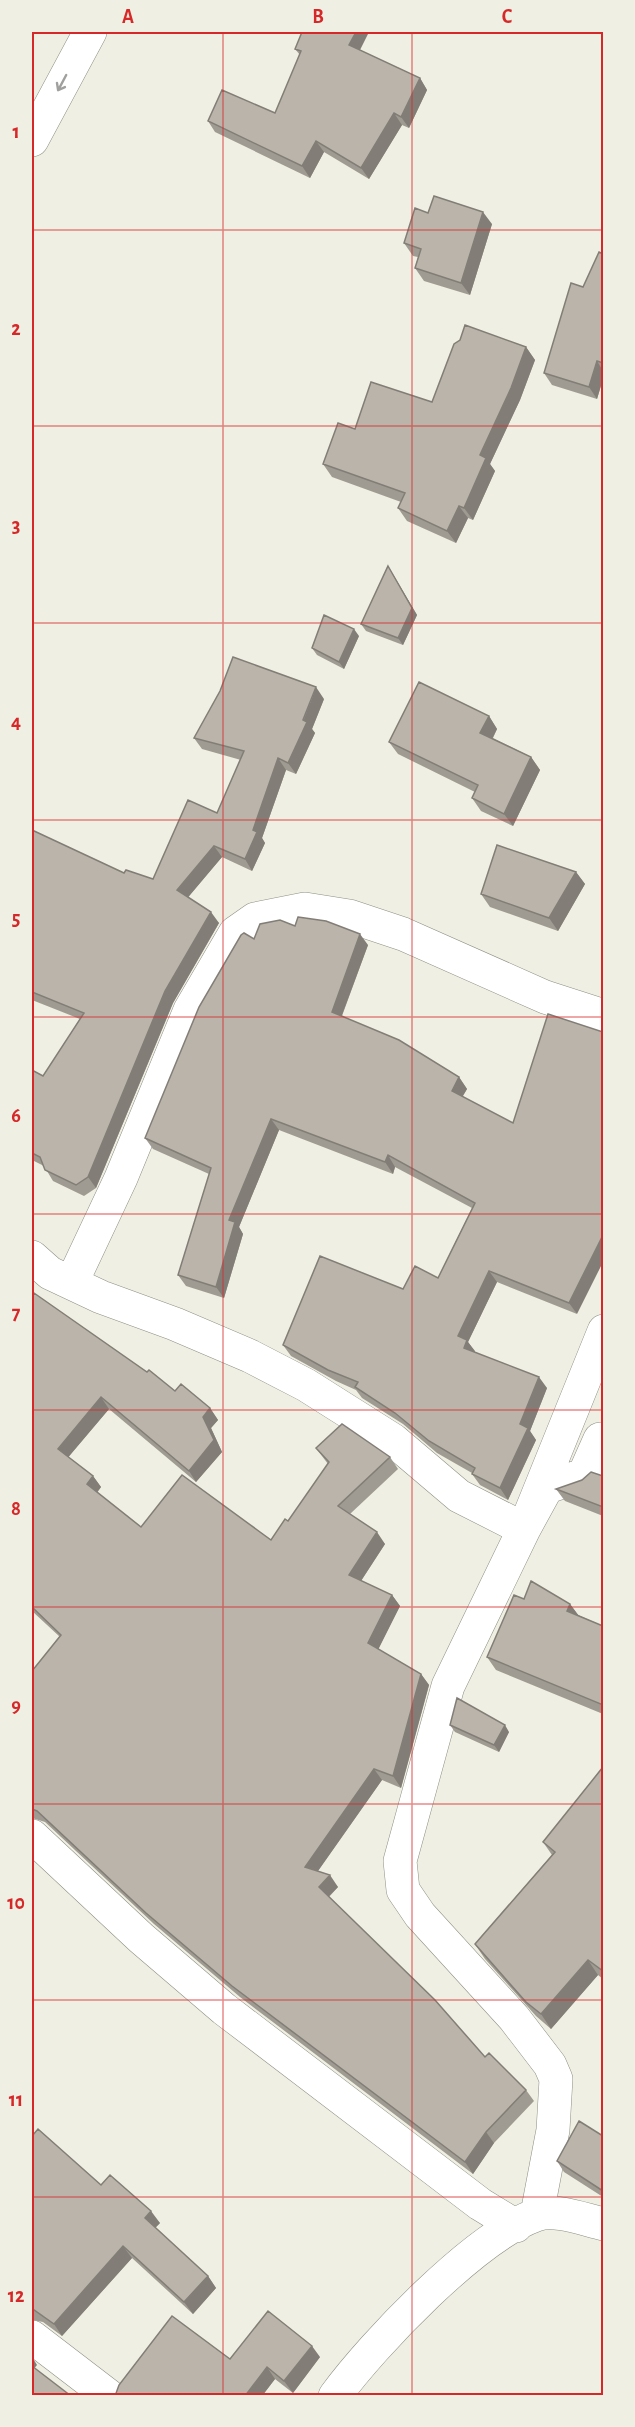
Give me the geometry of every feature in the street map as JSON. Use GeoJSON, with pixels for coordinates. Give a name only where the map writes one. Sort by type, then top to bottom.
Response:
{"type":"FeatureCollection","features":[{"type":"Feature","properties":{"kind":"main road"},"geometry":{"type":"LineString","coordinates":[[32,140],[90,32]]}},
{"type":"Feature","properties":{"kind":"main road"},"geometry":{"type":"LineString","coordinates":[[72,1282],[122,1178],[190,1010],[234,933],[255,919],[304,909],[349,916],[403,934],[545,997],[603,1016]]}},
{"type":"Feature","properties":{"kind":"main road"},"geometry":{"type":"LineString","coordinates":[[32,1257],[50,1273],[101,1297],[175,1324],[250,1356],[306,1385],[393,1440],[459,1496],[524,1529]]}},
{"type":"Feature","properties":{"kind":"main road"},"geometry":{"type":"LineString","coordinates":[[524,1529],[603,1331]]}},
{"type":"Feature","properties":{"kind":"main road"},"geometry":{"type":"LineString","coordinates":[[526,2220],[553,2130],[556,2079],[550,2065],[514,2018],[420,1915],[403,1890],[400,1861],[448,1686],[524,1529],[547,1487],[584,1475],[600,1439],[603,1439]]}},
{"type":"Feature","properties":{"kind":"main road"},"geometry":{"type":"LineString","coordinates":[[32,1836],[141,1938],[224,2009],[480,2204],[526,2220]]}},
{"type":"Feature","properties":{"kind":"main road"},"geometry":{"type":"LineString","coordinates":[[335,2396],[423,2299],[487,2242],[526,2220],[562,2215],[603,2224]]}},
{"type":"Feature","properties":{"kind":"main road"},"geometry":{"type":"LineString","coordinates":[[32,2337],[109,2396]]}},
{"type":"Feature","properties":{"kind":"building"},"geometry":{"type":"Polygon","coordinates":[[[302,32],[356,32],[349,45],[420,78],[401,117],[394,113],[361,168],[316,141],[302,166],[208,121],[222,90],[275,113],[301,51],[295,49],[302,32]]]}},
{"type":"Feature","properties":{"kind":"building"},"geometry":{"type":"Polygon","coordinates":[[[434,196],[483,212],[461,283],[415,268],[421,249],[404,243],[415,208],[428,213],[434,196]]]}},
{"type":"Feature","properties":{"kind":"building"},"geometry":{"type":"Polygon","coordinates":[[[599,252],[603,254],[603,363],[597,361],[589,387],[544,373],[571,283],[583,287],[599,252]]]}},
{"type":"Feature","properties":{"kind":"building"},"geometry":{"type":"Polygon","coordinates":[[[465,325],[526,347],[511,388],[480,455],[486,458],[464,508],[459,506],[447,531],[398,508],[405,493],[323,464],[338,423],[355,429],[371,382],[432,402],[454,344],[460,340],[465,325]]]}},
{"type":"Feature","properties":{"kind":"building"},"geometry":{"type":"Polygon","coordinates":[[[388,566],[412,608],[398,638],[361,624],[388,566]]]}},
{"type":"Feature","properties":{"kind":"building"},"geometry":{"type":"Polygon","coordinates":[[[324,615],[354,629],[339,662],[312,648],[324,615]]]}},
{"type":"Feature","properties":{"kind":"building"},"geometry":{"type":"Polygon","coordinates":[[[233,657],[316,687],[303,720],[307,722],[288,763],[278,758],[253,830],[257,832],[245,859],[214,846],[177,890],[211,912],[165,991],[88,1177],[76,1185],[45,1170],[40,1157],[32,1153],[32,1070],[43,1076],[84,1013],[32,992],[32,830],[124,873],[126,870],[153,879],[188,800],[217,813],[244,751],[194,738],[220,691],[233,657]]]}},
{"type":"Feature","properties":{"kind":"building"},"geometry":{"type":"Polygon","coordinates":[[[419,682],[489,716],[480,733],[531,757],[504,814],[472,798],[478,785],[389,742],[419,682]]]}},
{"type":"Feature","properties":{"kind":"building"},"geometry":{"type":"Polygon","coordinates":[[[497,845],[576,872],[549,918],[481,894],[497,845]]]}},
{"type":"Feature","properties":{"kind":"building"},"geometry":{"type":"Polygon","coordinates":[[[298,917],[326,921],[360,934],[332,1012],[399,1040],[459,1077],[452,1091],[513,1123],[548,1014],[603,1032],[603,1235],[569,1303],[489,1271],[458,1336],[467,1340],[464,1348],[539,1377],[520,1424],[528,1428],[500,1488],[472,1474],[475,1468],[429,1441],[395,1413],[355,1387],[358,1382],[328,1370],[283,1345],[320,1256],[403,1289],[415,1266],[438,1278],[475,1203],[388,1155],[385,1162],[271,1119],[229,1220],[235,1222],[216,1287],[178,1275],[211,1168],[145,1138],[199,1007],[241,935],[244,933],[254,939],[260,924],[280,920],[295,926],[298,917]]]}},
{"type":"Feature","properties":{"kind":"building"},"geometry":{"type":"Polygon","coordinates":[[[34,1293],[147,1372],[149,1370],[175,1391],[181,1384],[210,1408],[203,1417],[214,1440],[189,1471],[101,1397],[58,1449],[93,1476],[87,1484],[141,1527],[182,1475],[271,1540],[285,1519],[288,1521],[329,1462],[316,1448],[342,1424],[390,1457],[338,1506],[377,1532],[349,1575],[392,1595],[368,1643],[421,1674],[393,1776],[374,1769],[305,1867],[330,1875],[319,1887],[435,2000],[485,2057],[489,2053],[526,2090],[486,2132],[465,2162],[232,1986],[146,1913],[37,1811],[32,1809],[32,1671],[61,1635],[32,1607],[32,1296],[34,1293]]]}},
{"type":"Feature","properties":{"kind":"building"},"geometry":{"type":"Polygon","coordinates":[[[591,1472],[603,1476],[603,1507],[556,1489],[582,1480],[591,1472]]]}},
{"type":"Feature","properties":{"kind":"building"},"geometry":{"type":"Polygon","coordinates":[[[531,1581],[570,1604],[567,1611],[603,1626],[603,1705],[487,1657],[514,1595],[524,1599],[531,1581]]]}},
{"type":"Feature","properties":{"kind":"building"},"geometry":{"type":"Polygon","coordinates":[[[457,1698],[505,1725],[494,1745],[450,1725],[457,1698]]]}},
{"type":"Feature","properties":{"kind":"building"},"geometry":{"type":"Polygon","coordinates":[[[603,1767],[603,1971],[588,1960],[541,2014],[526,2002],[475,1944],[555,1852],[543,1842],[603,1767]]]}},
{"type":"Feature","properties":{"kind":"building"},"geometry":{"type":"Polygon","coordinates":[[[579,2121],[603,2136],[603,2191],[557,2161],[579,2121]]]}},
{"type":"Feature","properties":{"kind":"building"},"geometry":{"type":"Polygon","coordinates":[[[38,2129],[101,2185],[110,2175],[151,2211],[145,2218],[208,2276],[184,2302],[123,2246],[54,2324],[32,2309],[32,2136],[38,2129]]]}},
{"type":"Feature","properties":{"kind":"building"},"geometry":{"type":"Polygon","coordinates":[[[268,2311],[312,2346],[284,2381],[267,2367],[245,2396],[115,2396],[119,2385],[172,2316],[230,2359],[268,2311]]]}},
{"type":"Feature","properties":{"kind":"building"},"geometry":{"type":"Polygon","coordinates":[[[32,2366],[71,2396],[32,2396],[32,2366]]]}}]}
